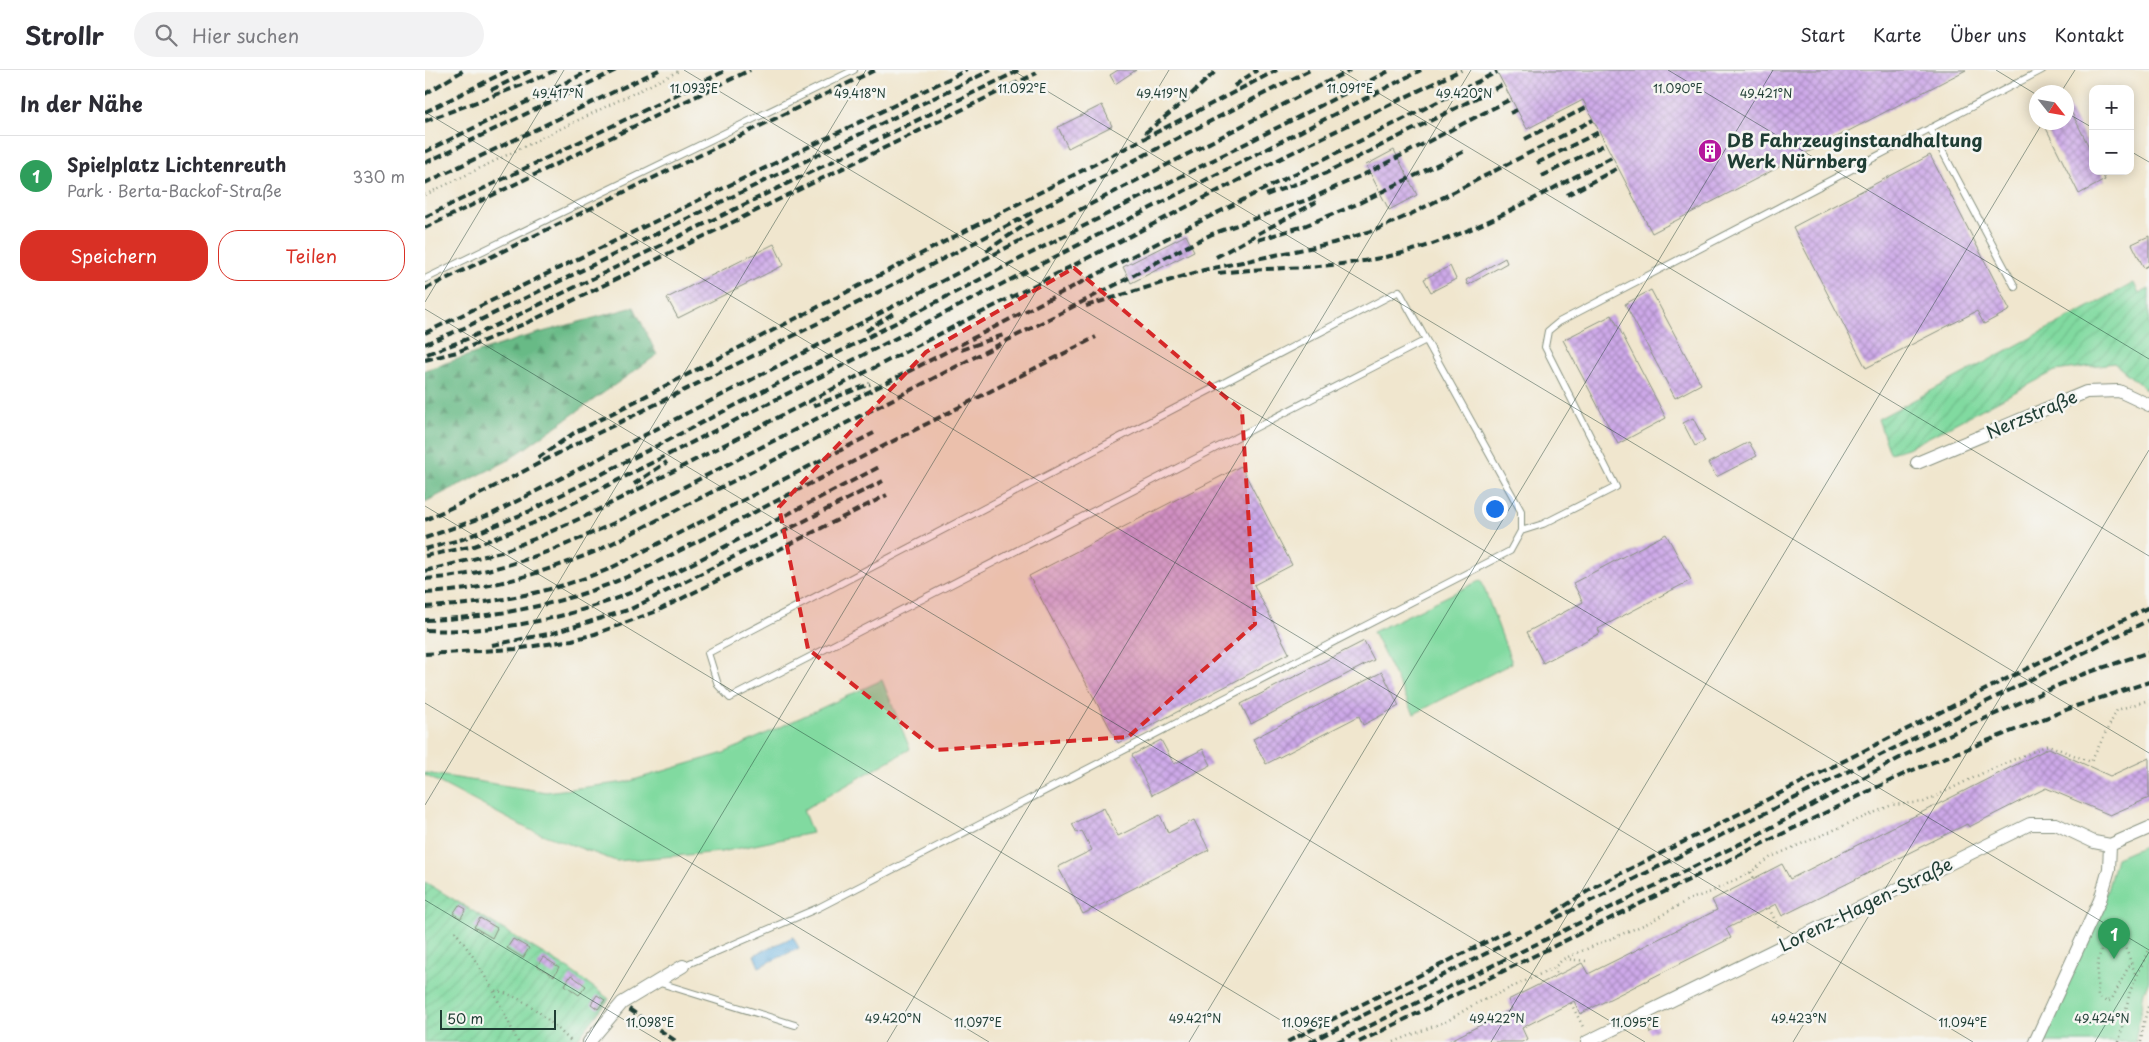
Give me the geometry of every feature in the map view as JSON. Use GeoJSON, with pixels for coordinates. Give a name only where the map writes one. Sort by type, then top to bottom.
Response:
{"type":"FeatureCollection","features":[{"type":"Feature","properties":{"kind":"street","name":"Nerzstraße"},"geometry":{"type":"LineString","coordinates":[[1917,463],[2086,392],[2119,391],[2149,404]]}},
{"type":"Feature","properties":{"kind":"street","name":"Lorenz-Hagen-Straße"},"geometry":{"type":"LineString","coordinates":[[1587,1042],[2030,824],[2056,824],[2094,842],[2110,845]]}},
{"type":"Feature","properties":{"kind":"street"},"geometry":{"type":"LineString","coordinates":[[2035,1042],[2104,887],[2109,869],[2110,845],[2149,828]]}},
{"type":"Feature","properties":{"kind":"street"},"geometry":{"type":"LineString","coordinates":[[589,1042],[622,1003],[683,966]]}},
{"type":"Feature","properties":{"kind":"lane"},"geometry":{"type":"LineString","coordinates":[[425,279],[854,70]]}},
{"type":"Feature","properties":{"kind":"lane"},"geometry":{"type":"LineString","coordinates":[[1521,531],[1543,524],[1616,487],[1545,347],[1548,331],[1559,322],[2042,70]]}},
{"type":"Feature","properties":{"kind":"lane"},"geometry":{"type":"LineString","coordinates":[[1930,128],[2015,286]]}},
{"type":"Feature","properties":{"kind":"lane"},"geometry":{"type":"LineString","coordinates":[[683,966],[818,908],[1509,551],[1521,531],[1521,511],[1399,291],[707,653],[718,685],[731,698],[1426,340]]}},
{"type":"Feature","properties":{"kind":"lane"},"geometry":{"type":"LineString","coordinates":[[656,982],[795,1026]]}},
{"type":"Feature","properties":{"kind":"path"},"geometry":{"type":"LineString","coordinates":[[425,194],[681,70]]}},
{"type":"Feature","properties":{"kind":"path"},"geometry":{"type":"LineString","coordinates":[[1394,1042],[1449,1020],[1473,1005],[1554,968],[1563,959],[1648,923],[1688,900],[1711,892],[1751,872],[1771,857],[1892,805],[1924,802],[1987,771],[2048,745],[2091,762],[2117,710],[2149,700]]}},
{"type":"Feature","properties":{"kind":"path"},"geometry":{"type":"LineString","coordinates":[[1751,872],[1754,879]]}},
{"type":"Feature","properties":{"kind":"path"},"geometry":{"type":"LineString","coordinates":[[1769,908],[1780,930]]}},
{"type":"Feature","properties":{"kind":"path"},"geometry":{"type":"LineString","coordinates":[[2093,913],[2114,929],[2127,949],[2136,976]]}},
{"type":"Feature","properties":{"kind":"path"},"geometry":{"type":"LineString","coordinates":[[2114,929],[2104,940],[2101,950],[2097,984],[2098,997],[2107,1002],[2111,999],[2131,962]]}},
{"type":"Feature","properties":{"kind":"path"},"geometry":{"type":"LineString","coordinates":[[455,932],[475,958],[518,1042]]}},
{"type":"Feature","properties":{"kind":"path"},"geometry":{"type":"LineString","coordinates":[[2119,1042],[2130,991],[2149,950]]}},
{"type":"Feature","properties":{"kind":"path"},"geometry":{"type":"LineString","coordinates":[[1563,959],[1587,960]]}},
{"type":"Feature","properties":{"kind":"path"},"geometry":{"type":"LineString","coordinates":[[1554,968],[1557,976]]}},
{"type":"Feature","properties":{"kind":"path"},"geometry":{"type":"LineString","coordinates":[[493,990],[508,993],[526,1002],[572,1042]]}},
{"type":"Feature","properties":{"kind":"path"},"geometry":{"type":"LineString","coordinates":[[1571,1003],[1583,1027]]}},
{"type":"Feature","properties":{"kind":"path"},"geometry":{"type":"LineString","coordinates":[[2141,1042],[2149,1003]]}},
{"type":"Feature","properties":{"kind":"highlighted area"},"geometry":{"type":"Polygon","coordinates":[[[1074,268],[1242,411],[1255,624],[1128,737],[936,750],[808,649],[779,507],[926,352],[1074,268]]]}},
{"type":"Feature","properties":{"kind":"green space"},"geometry":{"type":"Polygon","coordinates":[[[2134,283],[2139,294],[2149,289],[2149,392],[2114,363],[2055,371],[1908,448],[1890,453],[1878,419],[2134,283]]]}},
{"type":"Feature","properties":{"kind":"green space"},"geometry":{"type":"Polygon","coordinates":[[[634,307],[657,355],[507,461],[425,502],[425,370],[524,337],[634,307]]]}},
{"type":"Feature","properties":{"kind":"green space"},"geometry":{"type":"Polygon","coordinates":[[[1481,580],[1512,663],[1414,714],[1373,632],[1481,580]]]}},
{"type":"Feature","properties":{"kind":"green space"},"geometry":{"type":"Polygon","coordinates":[[[882,680],[910,749],[803,810],[812,833],[721,852],[616,861],[528,829],[425,775],[425,773],[546,792],[627,782],[724,753],[882,680]]]}},
{"type":"Feature","properties":{"kind":"green space"},"geometry":{"type":"Polygon","coordinates":[[[2149,844],[2149,980],[2144,992],[2135,1042],[2041,1042],[2107,891],[2116,858],[2149,844]]]}},
{"type":"Feature","properties":{"kind":"green space"},"geometry":{"type":"Polygon","coordinates":[[[425,882],[570,970],[609,999],[575,1042],[425,1042],[425,882]]]}},
{"type":"Feature","properties":{"kind":"water"},"geometry":{"type":"Polygon","coordinates":[[[793,937],[799,948],[759,967],[754,955],[793,937]]]}},
{"type":"Feature","properties":{"kind":"building"},"geometry":{"type":"Polygon","coordinates":[[[1118,70],[1136,70],[1115,84],[1110,75],[1118,70]]]}},
{"type":"Feature","properties":{"kind":"building","name":"DB Fahrzeuginstandhaltung Werk Nürnberg"},"geometry":{"type":"Polygon","coordinates":[[[1496,70],[1966,70],[1652,233],[1583,100],[1527,129],[1496,70]]]}},
{"type":"Feature","properties":{"kind":"building"},"geometry":{"type":"Polygon","coordinates":[[[1102,105],[1112,126],[1068,148],[1058,127],[1102,105]]]}},
{"type":"Feature","properties":{"kind":"building"},"geometry":{"type":"Polygon","coordinates":[[[2074,117],[2089,147],[2089,175],[2103,175],[2105,180],[2079,194],[2047,130],[2074,130],[2074,117]]]}},
{"type":"Feature","properties":{"kind":"building"},"geometry":{"type":"Polygon","coordinates":[[[1394,150],[1417,195],[1389,210],[1366,165],[1394,150]]]}},
{"type":"Feature","properties":{"kind":"building"},"geometry":{"type":"Polygon","coordinates":[[[1930,155],[2010,310],[1984,324],[1977,311],[1866,368],[1793,227],[1930,155]]]}},
{"type":"Feature","properties":{"kind":"building"},"geometry":{"type":"Polygon","coordinates":[[[1186,235],[1194,251],[1131,283],[1123,267],[1186,235]]]}},
{"type":"Feature","properties":{"kind":"building"},"geometry":{"type":"Polygon","coordinates":[[[2149,236],[2149,265],[2144,268],[2132,244],[2149,236]]]}},
{"type":"Feature","properties":{"kind":"building"},"geometry":{"type":"Polygon","coordinates":[[[774,244],[784,265],[678,318],[667,298],[774,244]]]}},
{"type":"Feature","properties":{"kind":"building"},"geometry":{"type":"Polygon","coordinates":[[[1505,258],[1507,263],[1468,285],[1466,280],[1505,258]]]}},
{"type":"Feature","properties":{"kind":"building"},"geometry":{"type":"Polygon","coordinates":[[[1450,266],[1456,279],[1431,292],[1424,279],[1450,266]]]}},
{"type":"Feature","properties":{"kind":"building"},"geometry":{"type":"Polygon","coordinates":[[[1651,290],[1701,384],[1675,398],[1625,304],[1651,290]]]}},
{"type":"Feature","properties":{"kind":"building"},"geometry":{"type":"Polygon","coordinates":[[[1612,315],[1666,418],[1618,444],[1563,340],[1612,315]]]}},
{"type":"Feature","properties":{"kind":"building"},"geometry":{"type":"Polygon","coordinates":[[[1693,418],[1705,441],[1695,446],[1683,423],[1693,418]]]}},
{"type":"Feature","properties":{"kind":"building"},"geometry":{"type":"Polygon","coordinates":[[[1749,442],[1757,456],[1716,477],[1708,463],[1749,442]]]}},
{"type":"Feature","properties":{"kind":"building"},"geometry":{"type":"Polygon","coordinates":[[[1241,466],[1292,565],[1254,585],[1289,653],[1118,743],[1029,576],[1241,466]]]}},
{"type":"Feature","properties":{"kind":"building"},"geometry":{"type":"Polygon","coordinates":[[[1666,534],[1691,580],[1598,629],[1600,633],[1543,663],[1527,632],[1583,602],[1573,583],[1666,534]]]}},
{"type":"Feature","properties":{"kind":"building"},"geometry":{"type":"Polygon","coordinates":[[[1364,641],[1374,660],[1251,724],[1241,704],[1364,641]]]}},
{"type":"Feature","properties":{"kind":"building"},"geometry":{"type":"Polygon","coordinates":[[[1382,672],[1399,706],[1363,725],[1359,716],[1266,764],[1253,739],[1382,672]]]}},
{"type":"Feature","properties":{"kind":"building"},"geometry":{"type":"Polygon","coordinates":[[[1161,740],[1174,764],[1203,749],[1211,765],[1152,795],[1132,755],[1161,740]]]}},
{"type":"Feature","properties":{"kind":"building"},"geometry":{"type":"Polygon","coordinates":[[[2049,748],[2110,776],[2149,758],[2149,798],[2110,815],[2046,788],[1969,827],[1967,824],[1782,916],[1776,904],[1726,929],[1731,938],[1580,1014],[1574,1001],[1522,1028],[1527,1039],[1522,1042],[1447,1042],[1512,1009],[1508,1000],[1582,963],[1588,974],[1717,910],[1712,900],[1782,864],[1790,879],[2049,748]]]}},
{"type":"Feature","properties":{"kind":"building"},"geometry":{"type":"Polygon","coordinates":[[[1104,808],[1118,836],[1160,815],[1168,833],[1194,820],[1209,850],[1083,914],[1058,867],[1092,850],[1082,831],[1077,833],[1072,824],[1104,808]]]}},
{"type":"Feature","properties":{"kind":"building"},"geometry":{"type":"Polygon","coordinates":[[[459,905],[466,909],[461,918],[453,914],[459,905]]]}},
{"type":"Feature","properties":{"kind":"building"},"geometry":{"type":"Polygon","coordinates":[[[480,918],[497,928],[492,938],[474,927],[480,918]]]}},
{"type":"Feature","properties":{"kind":"building"},"geometry":{"type":"Polygon","coordinates":[[[513,939],[529,948],[523,958],[507,948],[513,939]]]}},
{"type":"Feature","properties":{"kind":"building"},"geometry":{"type":"Polygon","coordinates":[[[543,957],[559,967],[554,976],[537,966],[543,957]]]}},
{"type":"Feature","properties":{"kind":"building"},"geometry":{"type":"Polygon","coordinates":[[[571,975],[586,986],[579,995],[565,985],[571,975]]]}},
{"type":"Feature","properties":{"kind":"building"},"geometry":{"type":"Polygon","coordinates":[[[597,995],[605,1000],[598,1009],[591,1004],[597,995]]]}},
{"type":"Feature","properties":{"kind":"building"},"geometry":{"type":"Polygon","coordinates":[[[1656,1024],[1658,1029],[1650,1033],[1648,1028],[1656,1024]]]}},
{"type":"Feature","properties":{"kind":"railway"},"geometry":{"type":"LineString","coordinates":[[425,94],[464,70]]}},
{"type":"Feature","properties":{"kind":"railway"},"geometry":{"type":"LineString","coordinates":[[425,112],[509,70]]}},
{"type":"Feature","properties":{"kind":"railway"},"geometry":{"type":"LineString","coordinates":[[491,90],[532,70]]}},
{"type":"Feature","properties":{"kind":"railway"},"geometry":{"type":"LineString","coordinates":[[425,121],[522,85],[556,70]]}},
{"type":"Feature","properties":{"kind":"railway"},"geometry":{"type":"LineString","coordinates":[[425,152],[591,70]]}},
{"type":"Feature","properties":{"kind":"railway"},"geometry":{"type":"LineString","coordinates":[[425,163],[616,70]]}},
{"type":"Feature","properties":{"kind":"railway"},"geometry":{"type":"LineString","coordinates":[[425,183],[659,70]]}},
{"type":"Feature","properties":{"kind":"railway"},"geometry":{"type":"LineString","coordinates":[[425,217],[727,70]]}},
{"type":"Feature","properties":{"kind":"railway"},"geometry":{"type":"LineString","coordinates":[[425,228],[750,70]]}},
{"type":"Feature","properties":{"kind":"railway"},"geometry":{"type":"LineString","coordinates":[[425,289],[875,70]]}},
{"type":"Feature","properties":{"kind":"railway"},"geometry":{"type":"LineString","coordinates":[[425,333],[967,70]]}},
{"type":"Feature","properties":{"kind":"railway"},"geometry":{"type":"LineString","coordinates":[[425,344],[464,328],[991,70]]}},
{"type":"Feature","properties":{"kind":"railway"},"geometry":{"type":"LineString","coordinates":[[427,354],[467,339],[516,316],[1020,70]]}},
{"type":"Feature","properties":{"kind":"railway"},"geometry":{"type":"LineString","coordinates":[[1145,133],[1181,104],[1217,70]]}},
{"type":"Feature","properties":{"kind":"railway"},"geometry":{"type":"LineString","coordinates":[[1234,86],[1257,70]]}},
{"type":"Feature","properties":{"kind":"railway"},"geometry":{"type":"LineString","coordinates":[[538,458],[574,433],[1277,70]]}},
{"type":"Feature","properties":{"kind":"railway"},"geometry":{"type":"LineString","coordinates":[[425,520],[791,337],[1310,70]]}},
{"type":"Feature","properties":{"kind":"railway"},"geometry":{"type":"LineString","coordinates":[[425,538],[492,514],[1350,70]]}},
{"type":"Feature","properties":{"kind":"railway"},"geometry":{"type":"LineString","coordinates":[[425,549],[463,539],[530,511],[1391,70]]}},
{"type":"Feature","properties":{"kind":"railway"},"geometry":{"type":"LineString","coordinates":[[425,556],[474,546],[536,522],[1421,70]]}},
{"type":"Feature","properties":{"kind":"railway"},"geometry":{"type":"LineString","coordinates":[[425,571],[501,552],[590,514],[1305,146],[1461,70]]}},
{"type":"Feature","properties":{"kind":"railway"},"geometry":{"type":"LineString","coordinates":[[425,579],[500,567],[545,553],[614,523],[1183,230],[1497,72]]}},
{"type":"Feature","properties":{"kind":"railway"},"geometry":{"type":"LineString","coordinates":[[425,360],[457,352],[531,321],[1037,73]]}},
{"type":"Feature","properties":{"kind":"railway"},"geometry":{"type":"LineString","coordinates":[[1266,195],[1326,173],[1504,84]]}},
{"type":"Feature","properties":{"kind":"railway"},"geometry":{"type":"LineString","coordinates":[[425,593],[471,588],[514,579],[599,550],[1212,234],[1312,198],[1369,172],[1511,99]]}},
{"type":"Feature","properties":{"kind":"railway"},"geometry":{"type":"LineString","coordinates":[[1525,139],[1587,107]]}},
{"type":"Feature","properties":{"kind":"railway"},"geometry":{"type":"LineString","coordinates":[[1510,113],[1517,110]]}},
{"type":"Feature","properties":{"kind":"railway"},"geometry":{"type":"LineString","coordinates":[[1086,306],[1204,270],[1333,243],[1378,229],[1411,214],[1593,120]]}},
{"type":"Feature","properties":{"kind":"railway"},"geometry":{"type":"LineString","coordinates":[[1537,163],[1599,132]]}},
{"type":"Feature","properties":{"kind":"railway"},"geometry":{"type":"LineString","coordinates":[[1542,176],[1606,144]]}},
{"type":"Feature","properties":{"kind":"railway"},"geometry":{"type":"LineString","coordinates":[[1258,240],[1304,226],[1355,205],[1467,150]]}},
{"type":"Feature","properties":{"kind":"railway"},"geometry":{"type":"LineString","coordinates":[[1218,273],[1350,263],[1402,253],[1433,244],[1495,218],[1612,157]]}},
{"type":"Feature","properties":{"kind":"railway"},"geometry":{"type":"LineString","coordinates":[[1567,195],[1618,168]]}},
{"type":"Feature","properties":{"kind":"railway"},"geometry":{"type":"LineString","coordinates":[[1216,257],[1316,202]]}},
{"type":"Feature","properties":{"kind":"railway"},"geometry":{"type":"LineString","coordinates":[[986,251],[1034,219]]}},
{"type":"Feature","properties":{"kind":"railway"},"geometry":{"type":"LineString","coordinates":[[866,331],[895,312]]}},
{"type":"Feature","properties":{"kind":"railway"},"geometry":{"type":"LineString","coordinates":[[961,350],[1006,334]]}},
{"type":"Feature","properties":{"kind":"railway"},"geometry":{"type":"LineString","coordinates":[[425,620],[481,616],[534,607],[586,593],[612,583],[638,572],[1096,337]]}},
{"type":"Feature","properties":{"kind":"railway"},"geometry":{"type":"LineString","coordinates":[[813,406],[870,384]]}},
{"type":"Feature","properties":{"kind":"railway"},"geometry":{"type":"LineString","coordinates":[[425,607],[450,606],[519,596],[586,578],[609,569],[874,433]]}},
{"type":"Feature","properties":{"kind":"railway"},"geometry":{"type":"LineString","coordinates":[[634,484],[667,462]]}},
{"type":"Feature","properties":{"kind":"railway"},"geometry":{"type":"LineString","coordinates":[[425,630],[457,630],[519,624],[550,618],[610,601],[668,576],[881,466]]}},
{"type":"Feature","properties":{"kind":"railway"},"geometry":{"type":"LineString","coordinates":[[492,645],[553,633],[631,609],[883,481]]}},
{"type":"Feature","properties":{"kind":"railway"},"geometry":{"type":"LineString","coordinates":[[425,654],[516,649],[572,640],[595,634],[657,611],[887,495]]}},
{"type":"Feature","properties":{"kind":"railway"},"geometry":{"type":"LineString","coordinates":[[1554,913],[1594,887],[2149,607]]}},
{"type":"Feature","properties":{"kind":"railway"},"geometry":{"type":"LineString","coordinates":[[1310,1042],[2149,620]]}},
{"type":"Feature","properties":{"kind":"railway"},"geometry":{"type":"LineString","coordinates":[[1337,1042],[1746,841],[1909,753],[2081,675],[2149,652]]}},
{"type":"Feature","properties":{"kind":"railway"},"geometry":{"type":"LineString","coordinates":[[1359,1042],[1908,772],[2076,706],[2149,682]]}},
{"type":"Feature","properties":{"kind":"railway"},"geometry":{"type":"LineString","coordinates":[[1287,1042],[1512,929]]}},
{"type":"Feature","properties":{"kind":"railway"},"geometry":{"type":"LineString","coordinates":[[629,1009],[677,1042]]}},
{"type":"Feature","properties":{"kind":"place","name":"DB Fahrzeuginstandhaltung Werk Nürnberg"},"geometry":{"type":"Point","coordinates":[1710,151]}},
{"type":"Feature","properties":{"kind":"place","name":"Spielplatz Lichtenreuth"},"geometry":{"type":"Point","coordinates":[2114,959]}}]}
